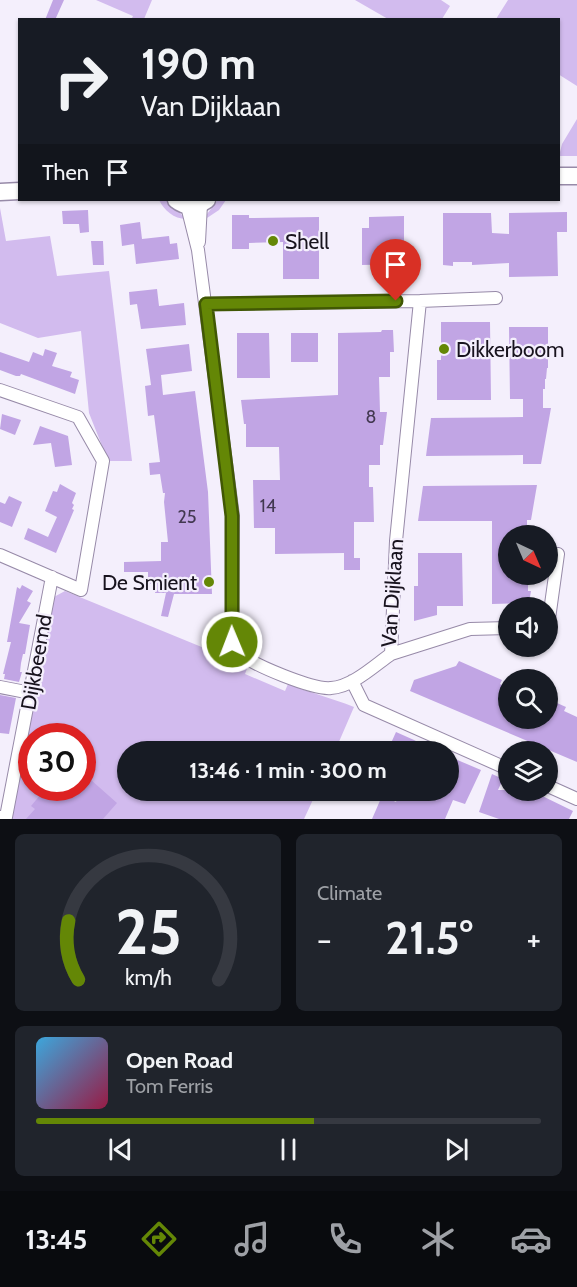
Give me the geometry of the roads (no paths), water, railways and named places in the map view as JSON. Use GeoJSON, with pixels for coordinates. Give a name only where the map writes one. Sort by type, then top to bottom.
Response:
{"type":"FeatureCollection","features":[{"type":"Feature","properties":{"kind":"main road"},"geometry":{"type":"LineString","coordinates":[[560,176],[577,176]]}},
{"type":"Feature","properties":{"kind":"main road"},"geometry":{"type":"LineString","coordinates":[[0,192],[18,191]]}},
{"type":"Feature","properties":{"kind":"street","name":"Van Dijklaan"},"geometry":{"type":"LineString","coordinates":[[193,202],[232,516],[232,642],[239,652],[251,661],[316,687],[332,689],[352,681],[391,654],[396,541],[420,301]]}},
{"type":"Feature","properties":{"kind":"street"},"geometry":{"type":"LineString","coordinates":[[206,304],[496,298]]}},
{"type":"Feature","properties":{"kind":"street"},"geometry":{"type":"LineString","coordinates":[[0,390],[78,417],[103,461],[81,590],[0,555]]}},
{"type":"Feature","properties":{"kind":"street","name":"Dijkbeemd"},"geometry":{"type":"LineString","coordinates":[[3,817],[31,693],[52,577]]}},
{"type":"Feature","properties":{"kind":"street"},"geometry":{"type":"LineString","coordinates":[[391,654],[470,629],[498,628]]}},
{"type":"Feature","properties":{"kind":"street"},"geometry":{"type":"LineString","coordinates":[[352,681],[364,705],[498,765]]}},
{"type":"Feature","properties":{"kind":"street"},"geometry":{"type":"LineString","coordinates":[[0,687],[31,693]]}},
{"type":"Feature","properties":{"kind":"street"},"geometry":{"type":"LineString","coordinates":[[558,790],[577,799]]}},
{"type":"Feature","properties":{"kind":"place","name":"Shell"},"geometry":{"type":"Point","coordinates":[273,241]}},
{"type":"Feature","properties":{"kind":"place","name":"Dikkerboom"},"geometry":{"type":"Point","coordinates":[444,349]}},
{"type":"Feature","properties":{"kind":"place","name":"De Smient"},"geometry":{"type":"Point","coordinates":[209,582]}}]}
